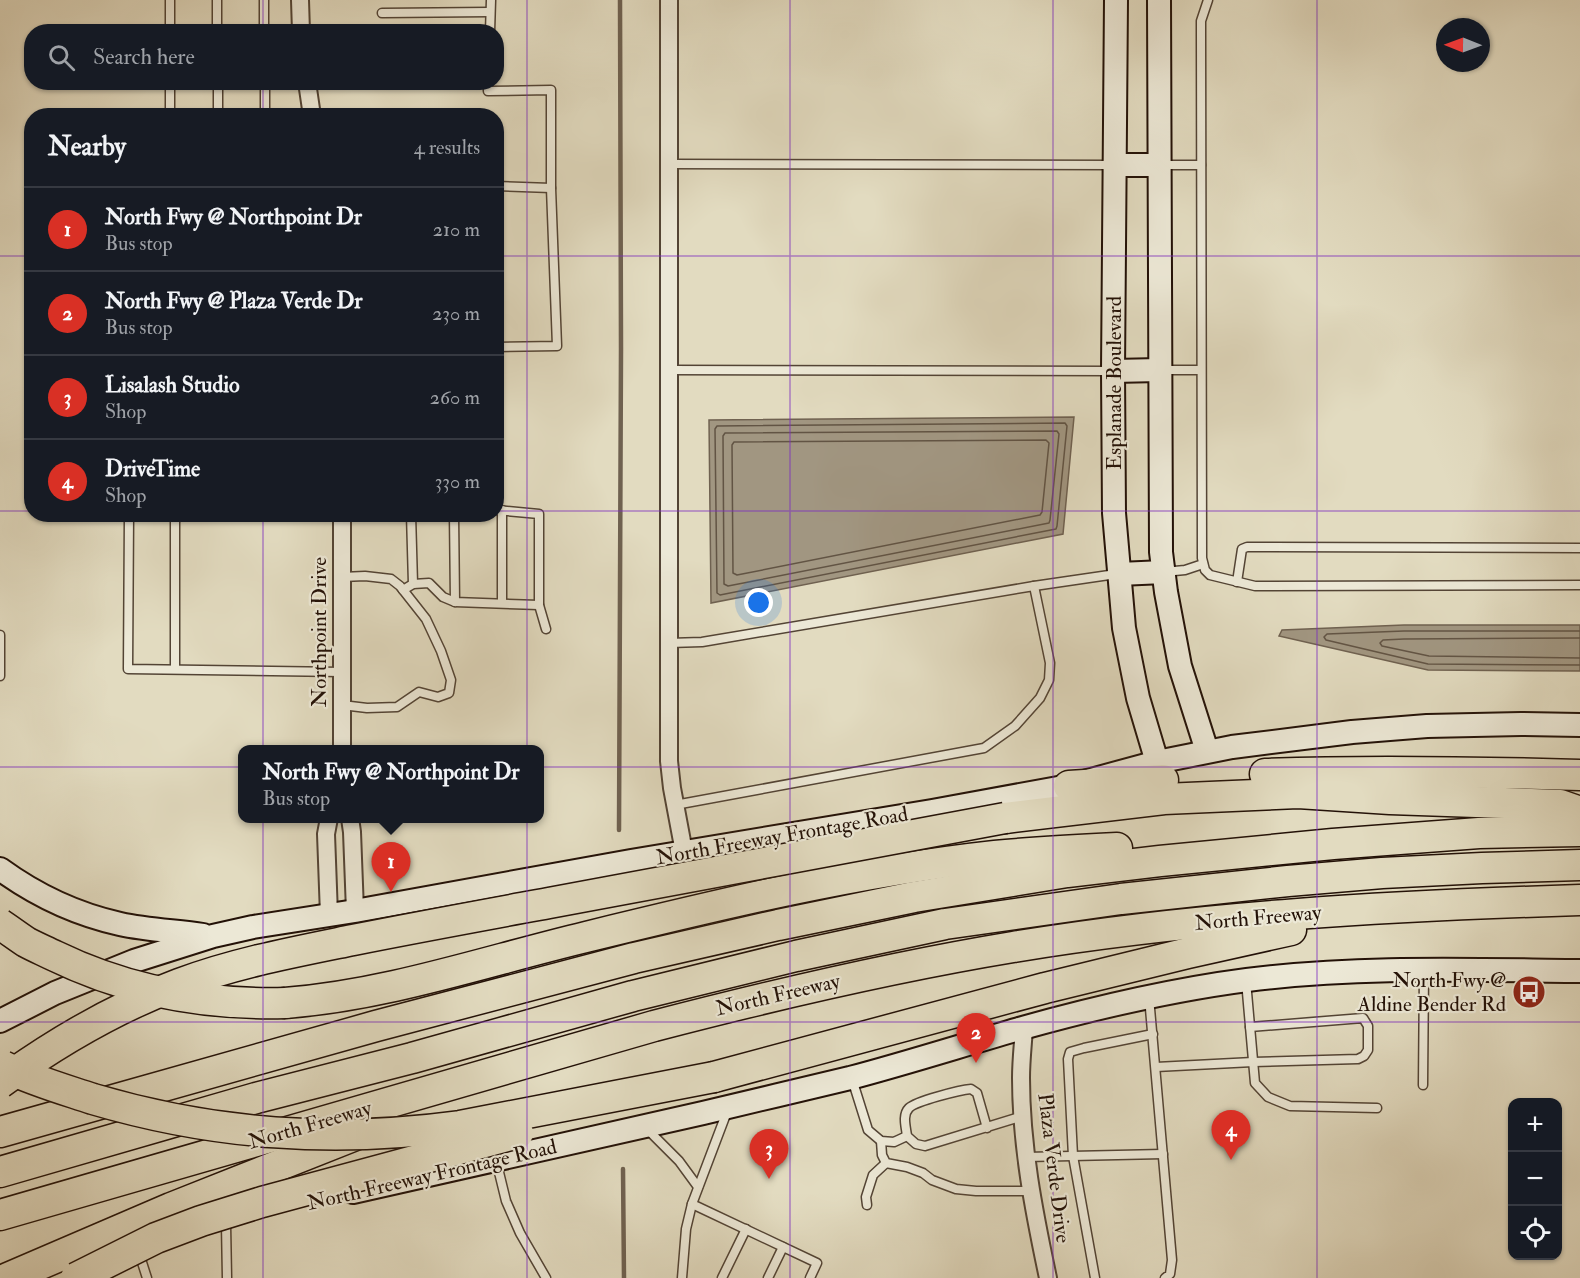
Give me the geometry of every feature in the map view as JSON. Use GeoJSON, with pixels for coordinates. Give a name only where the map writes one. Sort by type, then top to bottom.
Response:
{"type":"FeatureCollection","features":[{"type":"Feature","properties":{"kind":"highway"},"geometry":{"type":"LineString","coordinates":[[1069,786],[1321,772],[1428,771],[1580,775]]}},
{"type":"Feature","properties":{"kind":"highway"},"geometry":{"type":"LineString","coordinates":[[0,1083],[38,1057],[99,1021],[177,984],[240,965],[430,925],[1005,818],[1164,798],[1298,793],[1560,805],[1580,812]]}},
{"type":"Feature","properties":{"kind":"highway"},"geometry":{"type":"LineString","coordinates":[[0,1132],[376,1026],[634,958],[847,910],[989,884],[1160,861],[1333,844],[1479,833],[1580,831]]}},
{"type":"Feature","properties":{"kind":"highway"},"geometry":{"type":"LineString","coordinates":[[0,924],[27,943],[74,966],[130,985],[228,1003],[285,1003],[315,1001],[378,991],[639,924],[874,874],[994,856],[1065,851],[1131,847],[1333,844]]}},
{"type":"Feature","properties":{"kind":"highway","name":"North Freeway"},"geometry":{"type":"LineString","coordinates":[[0,1172],[256,1098],[412,1058],[633,996],[806,953],[934,926],[1121,899],[1288,880],[1471,868],[1580,865]]}},
{"type":"Feature","properties":{"kind":"highway","name":"North Freeway"},"geometry":{"type":"LineString","coordinates":[[0,1215],[571,1050],[739,1004],[874,973],[1013,947],[1226,920],[1426,905],[1580,900]]}},
{"type":"Feature","properties":{"kind":"highway"},"geometry":{"type":"LineString","coordinates":[[76,1278],[156,1238],[201,1221],[262,1202],[428,1158],[714,1077],[1045,988],[1188,953],[1307,926],[1426,905]]}},
{"type":"Feature","properties":{"kind":"highway"},"geometry":{"type":"LineString","coordinates":[[8,1278],[171,1208],[571,1050]]}},
{"type":"Feature","properties":{"kind":"highway"},"geometry":{"type":"LineString","coordinates":[[0,1065],[73,1092],[154,1114],[226,1127],[303,1135],[380,1134],[440,1128],[714,1077]]}},
{"type":"Feature","properties":{"kind":"highway"},"geometry":{"type":"LineString","coordinates":[[0,1111],[229,1068]]}},
{"type":"Feature","properties":{"kind":"main road","name":"Esplanade Boulevard"},"geometry":{"type":"LineString","coordinates":[[1116,0],[1114,513],[1124,628],[1138,698],[1157,762]]}},
{"type":"Feature","properties":{"kind":"main road"},"geometry":{"type":"LineString","coordinates":[[1159,0],[1161,552],[1171,625],[1180,666],[1207,751]]}},
{"type":"Feature","properties":{"kind":"main road"},"geometry":{"type":"LineString","coordinates":[[1114,165],[1159,165]]}},
{"type":"Feature","properties":{"kind":"main road"},"geometry":{"type":"LineString","coordinates":[[1113,371],[1160,370]]}},
{"type":"Feature","properties":{"kind":"main road"},"geometry":{"type":"LineString","coordinates":[[1119,574],[1164,572]]}},
{"type":"Feature","properties":{"kind":"main road","name":"North Freeway Frontage Road"},"geometry":{"type":"LineString","coordinates":[[0,1021],[93,977],[213,936],[252,927],[1069,786],[1207,751],[1427,726],[1580,725]]}},
{"type":"Feature","properties":{"kind":"main road"},"geometry":{"type":"LineString","coordinates":[[0,869],[58,904],[88,916],[123,925],[213,936]]}},
{"type":"Feature","properties":{"kind":"main road","name":"North Freeway Frontage Road"},"geometry":{"type":"LineString","coordinates":[[29,1278],[325,1198],[851,1078],[1024,1028],[1149,997],[1246,980],[1340,972],[1424,969],[1580,971]]}},
{"type":"Feature","properties":{"kind":"street"},"geometry":{"type":"LineString","coordinates":[[300,0],[301,24]]}},
{"type":"Feature","properties":{"kind":"street"},"geometry":{"type":"LineString","coordinates":[[669,0],[669,761],[684,852]]}},
{"type":"Feature","properties":{"kind":"street"},"geometry":{"type":"LineString","coordinates":[[308,90],[311,108]]}},
{"type":"Feature","properties":{"kind":"street","name":"Northpoint Drive"},"geometry":{"type":"LineString","coordinates":[[342,522],[342,745]]}},
{"type":"Feature","properties":{"kind":"street"},"geometry":{"type":"LineString","coordinates":[[328,823],[326,834],[329,915]]}},
{"type":"Feature","properties":{"kind":"street"},"geometry":{"type":"LineString","coordinates":[[351,823],[354,911]]}},
{"type":"Feature","properties":{"kind":"street","name":"Plaza Verde Drive"},"geometry":{"type":"LineString","coordinates":[[1024,1028],[1021,1077],[1026,1157],[1033,1209],[1048,1278]]}},
{"type":"Feature","properties":{"kind":"lane"},"geometry":{"type":"LineString","coordinates":[[170,0],[170,24]]}},
{"type":"Feature","properties":{"kind":"lane"},"geometry":{"type":"LineString","coordinates":[[217,0],[217,24]]}},
{"type":"Feature","properties":{"kind":"lane"},"geometry":{"type":"LineString","coordinates":[[264,0],[264,24]]}},
{"type":"Feature","properties":{"kind":"lane"},"geometry":{"type":"LineString","coordinates":[[490,0],[490,24]]}},
{"type":"Feature","properties":{"kind":"lane"},"geometry":{"type":"LineString","coordinates":[[1208,0],[1201,21],[1202,558],[1205,570],[1210,575],[1255,586],[1580,585]]}},
{"type":"Feature","properties":{"kind":"lane"},"geometry":{"type":"LineString","coordinates":[[382,13],[490,12]]}},
{"type":"Feature","properties":{"kind":"lane"},"geometry":{"type":"LineString","coordinates":[[170,90],[170,108]]}},
{"type":"Feature","properties":{"kind":"lane"},"geometry":{"type":"LineString","coordinates":[[218,90],[218,108]]}},
{"type":"Feature","properties":{"kind":"lane"},"geometry":{"type":"LineString","coordinates":[[265,90],[265,108]]}},
{"type":"Feature","properties":{"kind":"lane"},"geometry":{"type":"LineString","coordinates":[[488,90],[551,90],[551,188],[557,346],[504,346]]}},
{"type":"Feature","properties":{"kind":"lane"},"geometry":{"type":"LineString","coordinates":[[669,164],[1114,165]]}},
{"type":"Feature","properties":{"kind":"lane"},"geometry":{"type":"LineString","coordinates":[[1159,165],[1201,165]]}},
{"type":"Feature","properties":{"kind":"lane"},"geometry":{"type":"LineString","coordinates":[[504,186],[551,188]]}},
{"type":"Feature","properties":{"kind":"lane"},"geometry":{"type":"LineString","coordinates":[[669,370],[1113,371]]}},
{"type":"Feature","properties":{"kind":"lane"},"geometry":{"type":"LineString","coordinates":[[1160,370],[1202,370]]}},
{"type":"Feature","properties":{"kind":"lane"},"geometry":{"type":"LineString","coordinates":[[504,510],[539,514],[540,605],[546,629]]}},
{"type":"Feature","properties":{"kind":"lane"},"geometry":{"type":"LineString","coordinates":[[129,522],[128,669],[342,672]]}},
{"type":"Feature","properties":{"kind":"lane"},"geometry":{"type":"LineString","coordinates":[[175,522],[175,669]]}},
{"type":"Feature","properties":{"kind":"lane"},"geometry":{"type":"LineString","coordinates":[[411,522],[413,584]]}},
{"type":"Feature","properties":{"kind":"lane"},"geometry":{"type":"LineString","coordinates":[[454,522],[454,602]]}},
{"type":"Feature","properties":{"kind":"lane"},"geometry":{"type":"LineString","coordinates":[[500,522],[502,603]]}},
{"type":"Feature","properties":{"kind":"lane"},"geometry":{"type":"LineString","coordinates":[[1238,582],[1242,549],[1247,547],[1580,548]]}},
{"type":"Feature","properties":{"kind":"lane"},"geometry":{"type":"LineString","coordinates":[[1164,572],[1185,570],[1203,564]]}},
{"type":"Feature","properties":{"kind":"lane"},"geometry":{"type":"LineString","coordinates":[[669,643],[702,642],[1034,586],[1119,574]]}},
{"type":"Feature","properties":{"kind":"lane"},"geometry":{"type":"LineString","coordinates":[[342,577],[366,576],[391,579],[403,590],[426,619],[451,680],[450,693],[438,697],[419,692],[397,707],[367,708],[342,705]]}},
{"type":"Feature","properties":{"kind":"lane"},"geometry":{"type":"LineString","coordinates":[[403,590],[413,584],[429,583],[443,597],[454,602],[540,605]]}},
{"type":"Feature","properties":{"kind":"lane"},"geometry":{"type":"LineString","coordinates":[[675,804],[984,748],[1015,726],[1040,698],[1049,680],[1050,663],[1034,586]]}},
{"type":"Feature","properties":{"kind":"lane"},"geometry":{"type":"LineString","coordinates":[[0,635],[0,675]]}},
{"type":"Feature","properties":{"kind":"lane"},"geometry":{"type":"LineString","coordinates":[[1422,1085],[1424,969]]}},
{"type":"Feature","properties":{"kind":"lane"},"geometry":{"type":"LineString","coordinates":[[1246,980],[1255,1083],[1268,1097],[1290,1106],[1377,1107]]}},
{"type":"Feature","properties":{"kind":"lane"},"geometry":{"type":"LineString","coordinates":[[1149,997],[1172,1260],[1170,1274],[1165,1278]]}},
{"type":"Feature","properties":{"kind":"lane"},"geometry":{"type":"LineString","coordinates":[[1156,1067],[1358,1059],[1368,1050],[1368,1026],[1363,1018],[1250,1027]]}},
{"type":"Feature","properties":{"kind":"lane"},"geometry":{"type":"LineString","coordinates":[[1095,1278],[1073,1156],[1068,1059],[1070,1052],[1153,1034]]}},
{"type":"Feature","properties":{"kind":"lane"},"geometry":{"type":"LineString","coordinates":[[851,1078],[868,1130],[881,1141],[894,1142],[907,1136]]}},
{"type":"Feature","properties":{"kind":"lane"},"geometry":{"type":"LineString","coordinates":[[987,1128],[977,1094],[972,1089],[921,1102],[909,1107],[905,1115],[907,1136],[916,1144],[925,1146],[987,1128],[1023,1116]]}},
{"type":"Feature","properties":{"kind":"lane"},"geometry":{"type":"LineString","coordinates":[[682,1278],[686,1229],[692,1204],[729,1106]]}},
{"type":"Feature","properties":{"kind":"lane"},"geometry":{"type":"LineString","coordinates":[[644,1126],[679,1161],[698,1187]]}},
{"type":"Feature","properties":{"kind":"lane"},"geometry":{"type":"LineString","coordinates":[[881,1141],[882,1155],[886,1163]]}},
{"type":"Feature","properties":{"kind":"lane"},"geometry":{"type":"LineString","coordinates":[[1026,1157],[1163,1154]]}},
{"type":"Feature","properties":{"kind":"lane"},"geometry":{"type":"LineString","coordinates":[[496,1160],[506,1201],[520,1233],[546,1278]]}},
{"type":"Feature","properties":{"kind":"lane"},"geometry":{"type":"LineString","coordinates":[[886,1163],[907,1167],[923,1173],[932,1180],[956,1188],[976,1191],[1031,1191]]}},
{"type":"Feature","properties":{"kind":"lane"},"geometry":{"type":"LineString","coordinates":[[867,1205],[866,1197],[873,1175],[886,1163]]}},
{"type":"Feature","properties":{"kind":"lane"},"geometry":{"type":"LineString","coordinates":[[692,1204],[817,1263],[810,1278]]}},
{"type":"Feature","properties":{"kind":"lane"},"geometry":{"type":"LineString","coordinates":[[226,1224],[227,1278]]}},
{"type":"Feature","properties":{"kind":"lane"},"geometry":{"type":"LineString","coordinates":[[722,1278],[746,1229]]}},
{"type":"Feature","properties":{"kind":"lane"},"geometry":{"type":"LineString","coordinates":[[138,1247],[147,1278]]}},
{"type":"Feature","properties":{"kind":"lane"},"geometry":{"type":"LineString","coordinates":[[768,1278],[783,1247]]}},
{"type":"Feature","properties":{"kind":"water"},"geometry":{"type":"Polygon","coordinates":[[[1074,417],[1063,534],[711,603],[709,420],[1074,417]]]}},
{"type":"Feature","properties":{"kind":"water"},"geometry":{"type":"Polygon","coordinates":[[[1404,625],[1580,625],[1580,671],[1428,670],[1279,636],[1282,630],[1404,625]]]}},
{"type":"Feature","properties":{"kind":"waterway"},"geometry":{"type":"LineString","coordinates":[[619,830],[620,0]]}},
{"type":"Feature","properties":{"kind":"waterway"},"geometry":{"type":"LineString","coordinates":[[623,1169],[624,1278]]}},
{"type":"Feature","properties":{"kind":"place","name":"North Fwy @ Northpoint Dr"},"geometry":{"type":"Point","coordinates":[391,892]}},
{"type":"Feature","properties":{"kind":"place","name":"North Fwy @ Aldine Bender Rd"},"geometry":{"type":"Point","coordinates":[1529,992]}},
{"type":"Feature","properties":{"kind":"place","name":"North Fwy @ Plaza Verde Dr"},"geometry":{"type":"Point","coordinates":[976,1063]}},
{"type":"Feature","properties":{"kind":"place","name":"DriveTime"},"geometry":{"type":"Point","coordinates":[1231,1160]}},
{"type":"Feature","properties":{"kind":"place","name":"Lisalash Studio"},"geometry":{"type":"Point","coordinates":[769,1179]}}]}
